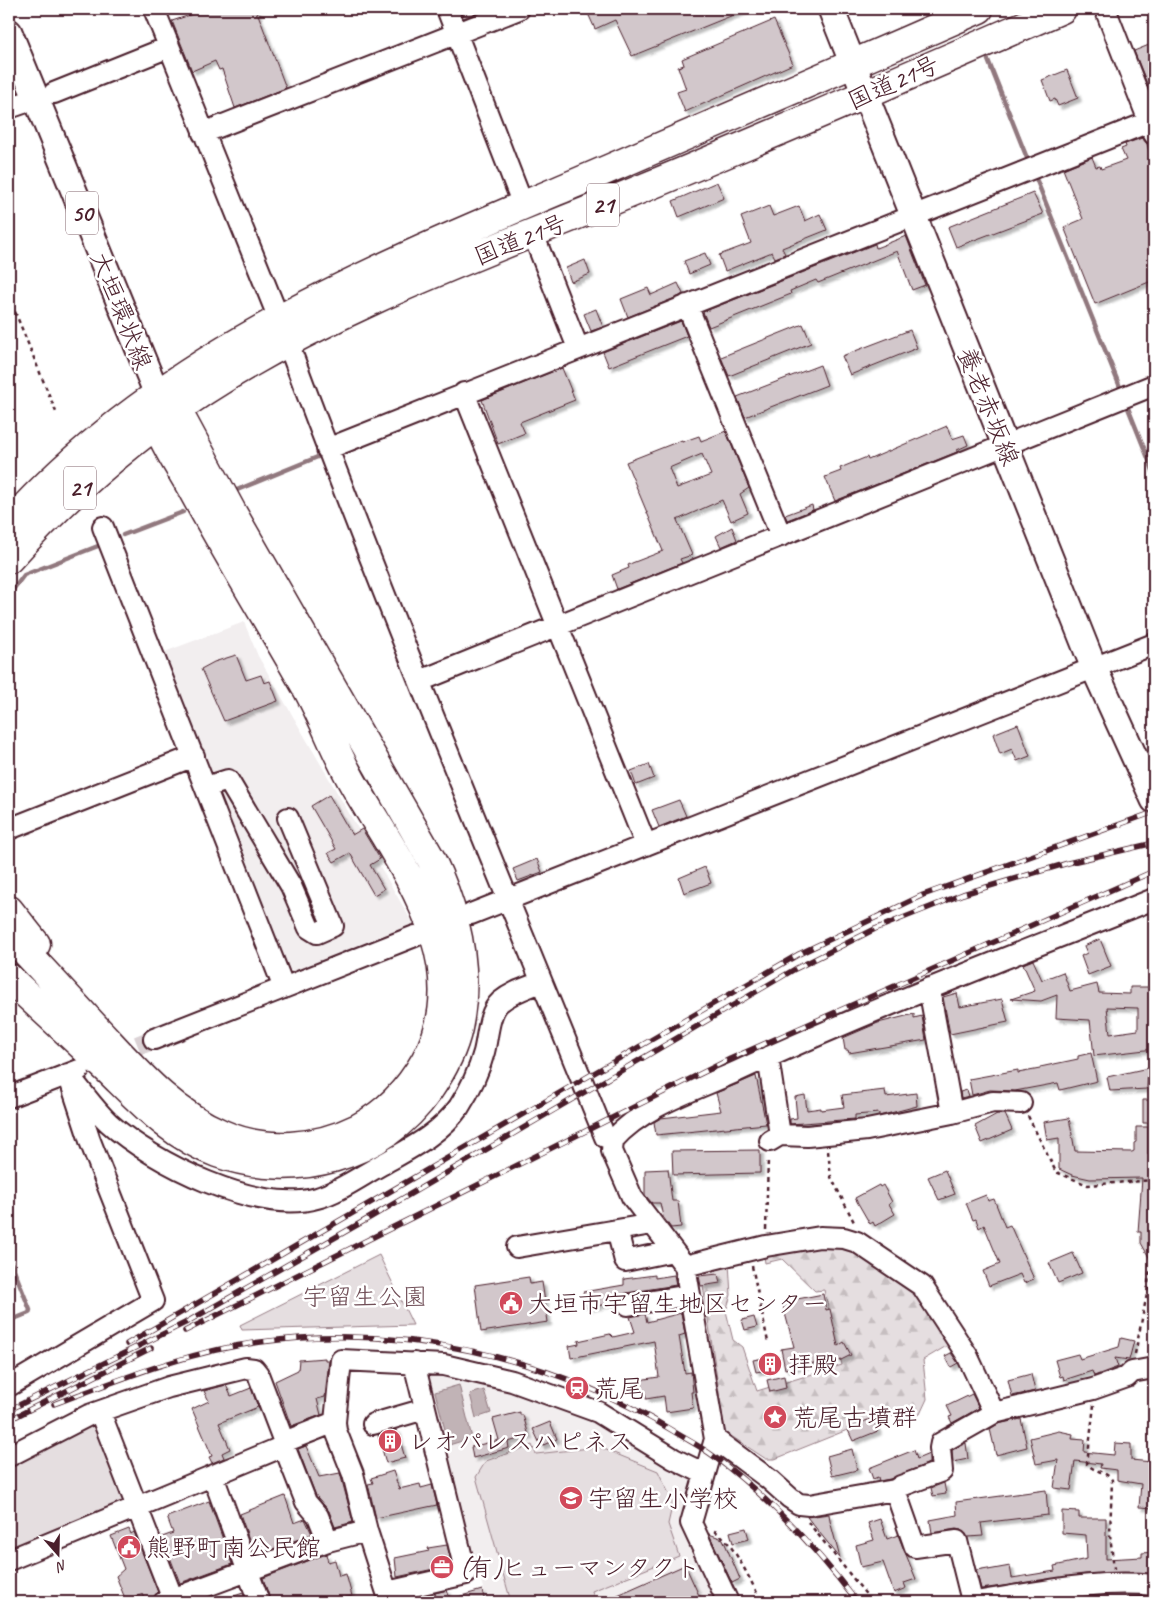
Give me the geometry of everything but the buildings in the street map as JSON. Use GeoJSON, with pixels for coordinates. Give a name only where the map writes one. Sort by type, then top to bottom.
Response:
{"type":"FeatureCollection","features":[{"type":"Feature","properties":{"kind":"highway","name":"国道21号"},"geometry":{"type":"LineString","coordinates":[[284,331],[340,288],[524,205],[979,9]]}},
{"type":"Feature","properties":{"kind":"highway","name":"国道21号"},"geometry":{"type":"LineString","coordinates":[[164,409],[196,366],[284,331],[361,307],[864,95],[1062,9]]}},
{"type":"Feature","properties":{"kind":"highway","name":"21"},"geometry":{"type":"LineString","coordinates":[[9,524],[74,458],[164,409]]}},
{"type":"Feature","properties":{"kind":"highway","name":"21"},"geometry":{"type":"LineString","coordinates":[[9,560],[34,531],[164,409]]}},
{"type":"Feature","properties":{"kind":"highway"},"geometry":{"type":"LineString","coordinates":[[9,978],[122,1070],[162,1096],[186,1115],[208,1128],[233,1139],[275,1146],[310,1144],[336,1137],[359,1127],[382,1113],[401,1095],[417,1074],[430,1052],[439,1026],[443,999],[443,972],[438,945],[420,897],[351,781],[308,692],[209,520],[164,409]]}},
{"type":"Feature","properties":{"kind":"highway"},"geometry":{"type":"LineString","coordinates":[[10,919],[122,1070]]}},
{"type":"Feature","properties":{"kind":"highway"},"geometry":{"type":"LineString","coordinates":[[9,959],[122,1070]]}},
{"type":"Feature","properties":{"kind":"main road","name":"養老赤坂線"},"geometry":{"type":"LineString","coordinates":[[831,9],[1094,668],[1153,795]]}},
{"type":"Feature","properties":{"kind":"main road","name":"大垣環状線"},"geometry":{"type":"LineString","coordinates":[[9,32],[44,96],[164,409]]}},
{"type":"Feature","properties":{"kind":"street"},"geometry":{"type":"LineString","coordinates":[[154,9],[284,331],[328,449],[507,900],[605,1137],[613,1140]]}},
{"type":"Feature","properties":{"kind":"street"},"geometry":{"type":"LineString","coordinates":[[447,9],[524,205]]}},
{"type":"Feature","properties":{"kind":"street"},"geometry":{"type":"LineString","coordinates":[[203,133],[519,9]]}},
{"type":"Feature","properties":{"kind":"street"},"geometry":{"type":"LineString","coordinates":[[328,449],[464,393],[914,216],[1153,125],[1106,11]]}},
{"type":"Feature","properties":{"kind":"street"},"geometry":{"type":"LineString","coordinates":[[9,108],[169,47]]}},
{"type":"Feature","properties":{"kind":"street"},"geometry":{"type":"LineString","coordinates":[[533,234],[578,348]]}},
{"type":"Feature","properties":{"kind":"street"},"geometry":{"type":"LineString","coordinates":[[688,305],[781,536]]}},
{"type":"Feature","properties":{"kind":"street"},"geometry":{"type":"LineString","coordinates":[[420,681],[1154,385]]}},
{"type":"Feature","properties":{"kind":"street"},"geometry":{"type":"LineString","coordinates":[[464,393],[646,845]]}},
{"type":"Feature","properties":{"kind":"street"},"geometry":{"type":"LineString","coordinates":[[103,527],[284,988]]}},
{"type":"Feature","properties":{"kind":"street"},"geometry":{"type":"LineString","coordinates":[[471,914],[1154,644]]}},
{"type":"Feature","properties":{"kind":"street"},"geometry":{"type":"LineString","coordinates":[[9,829],[194,756]]}},
{"type":"Feature","properties":{"kind":"street"},"geometry":{"type":"LineString","coordinates":[[206,787],[228,780],[291,886],[309,928],[317,933],[333,926],[288,818]]}},
{"type":"Feature","properties":{"kind":"street"},"geometry":{"type":"LineString","coordinates":[[728,1602],[691,1523],[715,1439],[690,1295],[679,1259],[632,1197],[612,1151],[613,1140],[625,1126],[647,1112],[768,1057],[929,988],[1154,898]]}},
{"type":"Feature","properties":{"kind":"street"},"geometry":{"type":"LineString","coordinates":[[154,1040],[415,936]]}},
{"type":"Feature","properties":{"kind":"street"},"geometry":{"type":"LineString","coordinates":[[74,1072],[109,1123],[161,1160],[207,1181],[243,1194],[267,1200],[295,1202],[318,1198],[417,1145],[440,1129],[458,1108],[473,1084],[484,1053],[492,1018],[499,1004],[514,992],[541,982]]}},
{"type":"Feature","properties":{"kind":"street"},"geometry":{"type":"LineString","coordinates":[[929,988],[952,1113]]}},
{"type":"Feature","properties":{"kind":"street"},"geometry":{"type":"LineString","coordinates":[[768,1057],[775,1138],[867,1130],[952,1113],[992,1102],[1021,1103]]}},
{"type":"Feature","properties":{"kind":"street"},"geometry":{"type":"LineString","coordinates":[[9,1097],[74,1072]]}},
{"type":"Feature","properties":{"kind":"street"},"geometry":{"type":"LineString","coordinates":[[9,1386],[153,1301],[90,1142],[74,1072]]}},
{"type":"Feature","properties":{"kind":"street"},"geometry":{"type":"LineString","coordinates":[[517,1247],[652,1224]]}},
{"type":"Feature","properties":{"kind":"street"},"geometry":{"type":"LineString","coordinates":[[617,1230],[625,1261],[679,1259],[820,1237],[844,1238],[861,1245],[922,1286],[967,1355],[994,1413]]}},
{"type":"Feature","properties":{"kind":"street"},"geometry":{"type":"LineString","coordinates":[[628,1305],[690,1295]]}},
{"type":"Feature","properties":{"kind":"street"},"geometry":{"type":"LineString","coordinates":[[414,1363],[466,1574],[388,1597],[367,1531],[353,1474],[336,1431],[335,1422],[341,1360],[414,1363],[444,1365],[512,1381],[598,1412],[674,1459],[705,1474]]}},
{"type":"Feature","properties":{"kind":"street"},"geometry":{"type":"LineString","coordinates":[[9,1456],[89,1415],[169,1387],[246,1368],[254,1369],[258,1374],[306,1502],[318,1516],[328,1541]]}},
{"type":"Feature","properties":{"kind":"street"},"geometry":{"type":"LineString","coordinates":[[715,1439],[799,1504],[809,1505],[895,1490],[900,1486],[942,1471],[941,1443],[946,1438],[994,1413],[1093,1389],[1127,1377],[1132,1372],[1154,1368]]}},
{"type":"Feature","properties":{"kind":"street"},"geometry":{"type":"LineString","coordinates":[[373,1424],[425,1409]]}},
{"type":"Feature","properties":{"kind":"street"},"geometry":{"type":"LineString","coordinates":[[100,1412],[137,1507],[170,1601],[328,1541],[367,1531]]}},
{"type":"Feature","properties":{"kind":"street"},"geometry":{"type":"LineString","coordinates":[[9,1560],[213,1476],[335,1422]]}},
{"type":"Feature","properties":{"kind":"street"},"geometry":{"type":"LineString","coordinates":[[213,1476],[259,1602]]}},
{"type":"Feature","properties":{"kind":"street"},"geometry":{"type":"LineString","coordinates":[[895,1490],[915,1547],[957,1541],[972,1600],[976,1602],[1083,1585],[1117,1583],[1154,1585]]}},
{"type":"Feature","properties":{"kind":"path"},"geometry":{"type":"LineString","coordinates":[[9,297],[56,412]]}},
{"type":"Feature","properties":{"kind":"path"},"geometry":{"type":"LineString","coordinates":[[1021,1103],[1043,1143],[1056,1172],[1088,1185],[1154,1180]]}},
{"type":"Feature","properties":{"kind":"path"},"geometry":{"type":"LineString","coordinates":[[827,1134],[831,1177],[842,1202],[864,1239],[861,1245]]}},
{"type":"Feature","properties":{"kind":"path"},"geometry":{"type":"LineString","coordinates":[[768,1342],[758,1248],[767,1147],[775,1138]]}},
{"type":"Feature","properties":{"kind":"path"},"geometry":{"type":"LineString","coordinates":[[1132,1372],[1149,1274],[1154,1260]]}},
{"type":"Feature","properties":{"kind":"path"},"geometry":{"type":"LineString","coordinates":[[1093,1389],[1095,1396],[1087,1464],[1109,1475],[1112,1480],[1110,1535],[1117,1583]]}},
{"type":"Feature","properties":{"kind":"path"},"geometry":{"type":"LineString","coordinates":[[799,1504],[798,1510],[872,1602]]}},
{"type":"Feature","properties":{"kind":"path"},"geometry":{"type":"LineString","coordinates":[[720,1534],[740,1562],[762,1602]]}},
{"type":"Feature","properties":{"kind":"shaded area"},"geometry":{"type":"Polygon","coordinates":[[[244,622],[258,656],[415,927],[299,973],[282,967],[159,654],[244,622]]]}},
{"type":"Feature","properties":{"kind":"shaded area","name":"宇留生小学校"},"geometry":{"type":"Polygon","coordinates":[[[434,1370],[517,1390],[592,1417],[694,1477],[681,1519],[719,1602],[487,1602],[479,1574],[474,1575],[423,1383],[434,1370]]]}},
{"type":"Feature","properties":{"kind":"shaded area"},"geometry":{"type":"Polygon","coordinates":[[[459,1385],[472,1438],[449,1445],[435,1392],[459,1385]]]}},
{"type":"Feature","properties":{"kind":"shaded area"},"geometry":{"type":"Polygon","coordinates":[[[484,1390],[491,1413],[476,1418],[470,1394],[484,1390]]]}},
{"type":"Feature","properties":{"kind":"green space"},"geometry":{"type":"Polygon","coordinates":[[[822,1244],[858,1250],[907,1284],[950,1344],[923,1360],[927,1399],[920,1414],[905,1419],[889,1414],[882,1416],[775,1459],[766,1459],[725,1432],[702,1279],[706,1271],[729,1263],[731,1295],[726,1311],[733,1340],[742,1347],[757,1391],[842,1365],[824,1290],[815,1291],[782,1259],[765,1263],[764,1256],[822,1244]]]}},
{"type":"Feature","properties":{"kind":"green space","name":"宇留生公園"},"geometry":{"type":"Polygon","coordinates":[[[379,1255],[413,1325],[242,1330],[240,1325],[379,1255]]]}},
{"type":"Feature","properties":{"kind":"green space"},"geometry":{"type":"Polygon","coordinates":[[[89,1421],[97,1424],[125,1501],[9,1554],[9,1462],[89,1421]]]}},
{"type":"Feature","properties":{"kind":"green space"},"geometry":{"type":"Polygon","coordinates":[[[532,1445],[536,1454],[599,1447],[658,1471],[673,1502],[668,1524],[679,1556],[592,1591],[595,1602],[511,1602],[476,1477],[486,1461],[532,1445]]]}},
{"type":"Feature","properties":{"kind":"waterway"},"geometry":{"type":"LineString","coordinates":[[988,60],[1027,158]]}},
{"type":"Feature","properties":{"kind":"waterway"},"geometry":{"type":"LineString","coordinates":[[1037,181],[1120,387]]}},
{"type":"Feature","properties":{"kind":"waterway"},"geometry":{"type":"LineString","coordinates":[[1128,408],[1154,473]]}},
{"type":"Feature","properties":{"kind":"waterway"},"geometry":{"type":"LineString","coordinates":[[232,492],[320,456]]}},
{"type":"Feature","properties":{"kind":"waterway"},"geometry":{"type":"LineString","coordinates":[[123,535],[183,512]]}},
{"type":"Feature","properties":{"kind":"waterway"},"geometry":{"type":"LineString","coordinates":[[9,595],[24,575],[98,546]]}},
{"type":"Feature","properties":{"kind":"waterway"},"geometry":{"type":"LineString","coordinates":[[9,1257],[30,1310],[29,1313],[9,1321]]}},
{"type":"Feature","properties":{"kind":"tunnel"},"geometry":{"type":"LineString","coordinates":[[110,1057],[154,1039]]}},
{"type":"Feature","properties":{"kind":"railway"},"geometry":{"type":"LineString","coordinates":[[127,1344],[799,954],[923,895],[1154,812]]}},
{"type":"Feature","properties":{"kind":"railway"},"geometry":{"type":"LineString","coordinates":[[9,1410],[185,1323],[371,1217],[795,969],[875,929],[963,894],[1068,863],[1154,843]]}},
{"type":"Feature","properties":{"kind":"railway"},"geometry":{"type":"LineString","coordinates":[[185,1331],[730,1059],[1154,871]]}},
{"type":"Feature","properties":{"kind":"railway"},"geometry":{"type":"LineString","coordinates":[[54,1404],[182,1359],[234,1346],[261,1342],[315,1337],[369,1337],[422,1342],[475,1352],[527,1365],[577,1383],[626,1405],[703,1449],[733,1471],[790,1523],[857,1602]]}},
{"type":"Feature","properties":{"kind":"railway"},"geometry":{"type":"LineString","coordinates":[[9,1420],[151,1348]]}},
{"type":"Feature","properties":{"kind":"place","name":"大垣市宇留生地区センター"},"geometry":{"type":"Point","coordinates":[511,1303]}},
{"type":"Feature","properties":{"kind":"place","name":"拝殿"},"geometry":{"type":"Point","coordinates":[770,1364]}},
{"type":"Feature","properties":{"kind":"place","name":"荒尾"},"geometry":{"type":"Point","coordinates":[577,1388]}},
{"type":"Feature","properties":{"kind":"place","name":"荒尾古墳群"},"geometry":{"type":"Point","coordinates":[775,1417]}},
{"type":"Feature","properties":{"kind":"place","name":"レオパレスハピネス"},"geometry":{"type":"Point","coordinates":[390,1441]}},
{"type":"Feature","properties":{"kind":"place","name":"宇留生小学校"},"geometry":{"type":"Point","coordinates":[571,1498]}},
{"type":"Feature","properties":{"kind":"place","name":"熊野町南公民館"},"geometry":{"type":"Point","coordinates":[129,1547]}},
{"type":"Feature","properties":{"kind":"place","name":"(有)ヒューマンタクト"},"geometry":{"type":"Point","coordinates":[442,1567]}}]}
